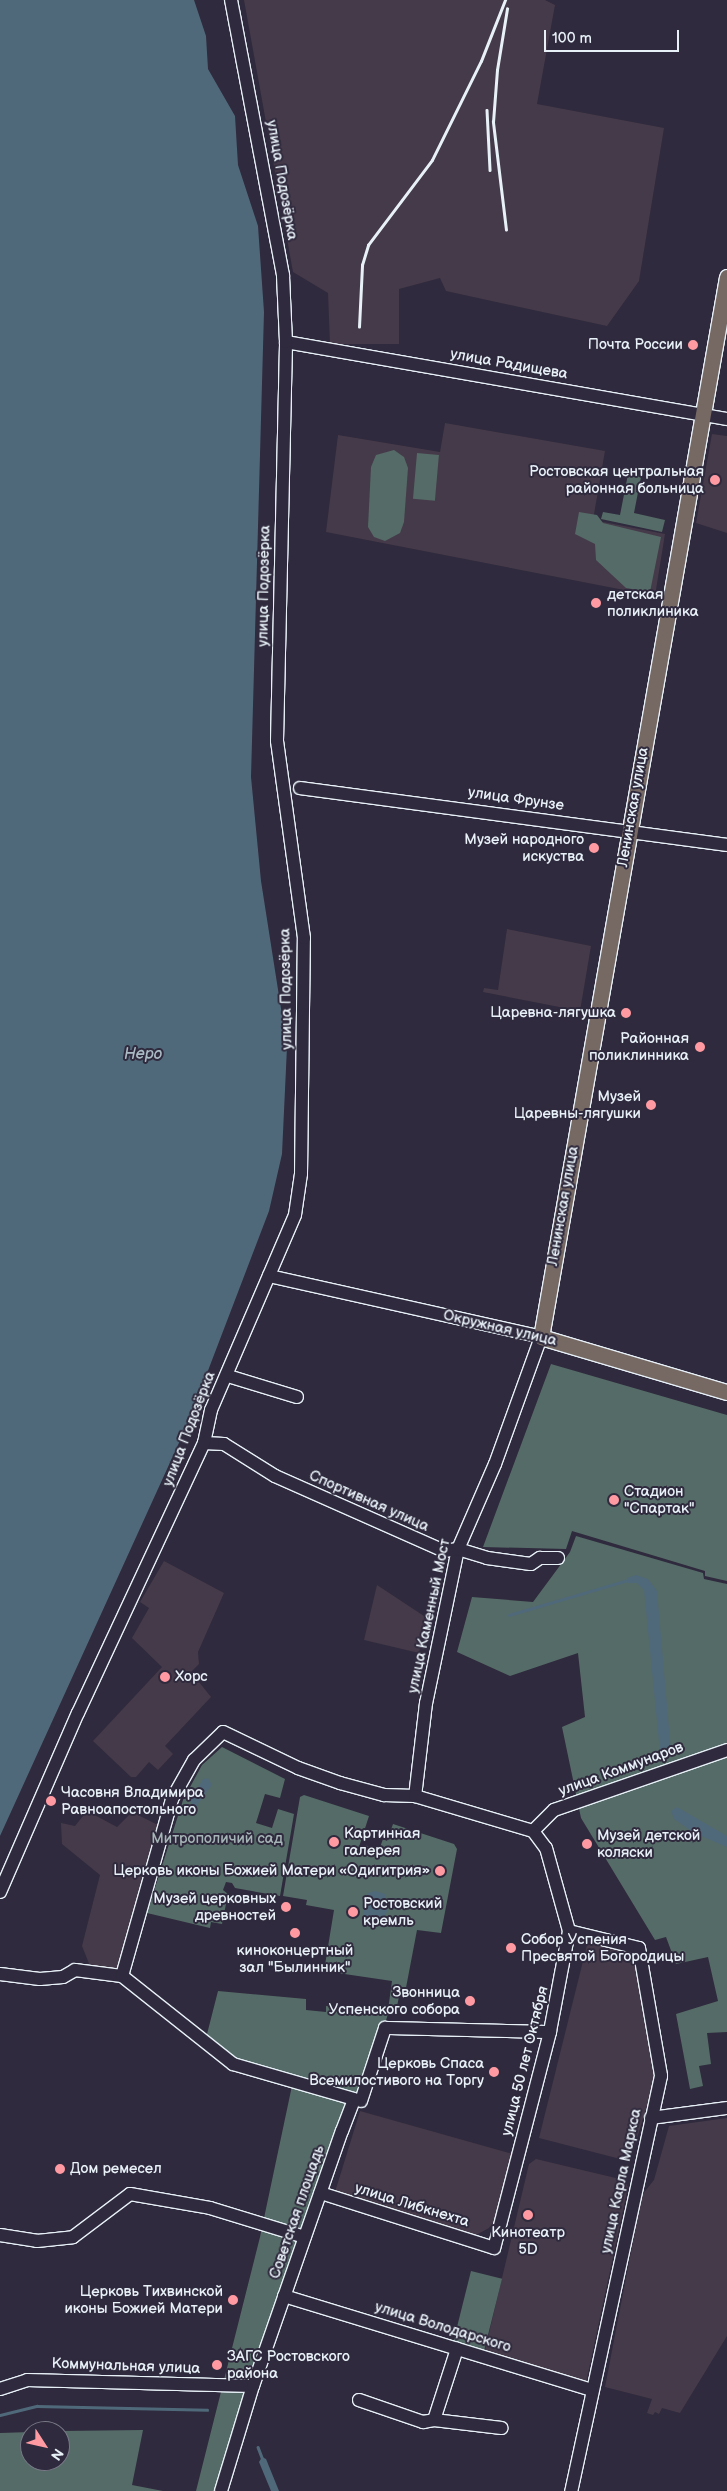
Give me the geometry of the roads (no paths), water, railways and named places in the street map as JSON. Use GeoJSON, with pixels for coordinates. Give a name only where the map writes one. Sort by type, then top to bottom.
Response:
{"type":"FeatureCollection","features":[{"type":"Feature","properties":{"kind":"main road","name":"Ленинская улица"},"geometry":{"type":"LineString","coordinates":[[540,1337],[727,276]]}},
{"type":"Feature","properties":{"kind":"main road","name":"Окружная улица"},"geometry":{"type":"LineString","coordinates":[[540,1337],[727,1392]]}},
{"type":"Feature","properties":{"kind":"street","name":"улица Подозёрка"},"geometry":{"type":"LineString","coordinates":[[0,1892],[78,1714],[204,1443],[211,1410],[228,1376],[295,1215],[304,1135],[304,938],[277,741],[286,342],[283,275],[231,0]]}},
{"type":"Feature","properties":{"kind":"street","name":"улица Радищева"},"geometry":{"type":"LineString","coordinates":[[286,342],[727,419]]}},
{"type":"Feature","properties":{"kind":"street","name":"улица Фрунзе"},"geometry":{"type":"LineString","coordinates":[[300,788],[628,831],[727,846]]}},
{"type":"Feature","properties":{"kind":"street","name":"Окружная улица"},"geometry":{"type":"LineString","coordinates":[[269,1276],[540,1337]]}},
{"type":"Feature","properties":{"kind":"street","name":"улица Каменный Мост"},"geometry":{"type":"LineString","coordinates":[[415,1796],[426,1704],[458,1549],[495,1464],[540,1337]]}},
{"type":"Feature","properties":{"kind":"street"},"geometry":{"type":"LineString","coordinates":[[228,1376],[297,1397]]}},
{"type":"Feature","properties":{"kind":"street","name":"Спортивная улица"},"geometry":{"type":"LineString","coordinates":[[204,1443],[224,1444],[284,1480],[444,1551],[458,1549],[487,1558],[530,1564],[540,1558],[558,1558]]}},
{"type":"Feature","properties":{"kind":"street"},"geometry":{"type":"LineString","coordinates":[[0,1974],[40,1979],[63,1977],[75,1970],[122,1976],[172,1799],[194,1760],[223,1732],[298,1768],[340,1783],[384,1795],[415,1796],[533,1831]]}},
{"type":"Feature","properties":{"kind":"street","name":"улица Коммунаров"},"geometry":{"type":"LineString","coordinates":[[533,1831],[554,1810],[727,1750]]}},
{"type":"Feature","properties":{"kind":"street","name":"улица 50 лет Октября"},"geometry":{"type":"LineString","coordinates":[[494,2248],[550,2032],[569,1931],[546,1848],[533,1831]]}},
{"type":"Feature","properties":{"kind":"street","name":"улица Карла Маркса"},"geometry":{"type":"LineString","coordinates":[[569,1931],[625,1941],[639,1948],[642,1955],[661,2076],[571,2491]]}},
{"type":"Feature","properties":{"kind":"street","name":"Советская площадь"},"geometry":{"type":"LineString","coordinates":[[122,1976],[233,2064],[354,2099],[253,2386],[221,2491]]}},
{"type":"Feature","properties":{"kind":"street"},"geometry":{"type":"LineString","coordinates":[[362,2101],[385,2028],[550,2032]]}},
{"type":"Feature","properties":{"kind":"street"},"geometry":{"type":"LineString","coordinates":[[651,2118],[727,2108]]}},
{"type":"Feature","properties":{"kind":"street","name":"улица Либкнехта"},"geometry":{"type":"LineString","coordinates":[[320,2193],[494,2248]]}},
{"type":"Feature","properties":{"kind":"street"},"geometry":{"type":"LineString","coordinates":[[0,2235],[37,2241],[73,2237],[130,2194],[210,2208],[305,2237]]}},
{"type":"Feature","properties":{"kind":"street","name":"улица Володарского"},"geometry":{"type":"LineString","coordinates":[[284,2296],[592,2390]]}},
{"type":"Feature","properties":{"kind":"street"},"geometry":{"type":"LineString","coordinates":[[434,2420],[456,2349]]}},
{"type":"Feature","properties":{"kind":"street","name":"Коммунальная улица"},"geometry":{"type":"LineString","coordinates":[[0,2389],[27,2380],[253,2386]]}},
{"type":"Feature","properties":{"kind":"street"},"geometry":{"type":"LineString","coordinates":[[359,2400],[423,2422],[434,2420],[502,2428]]}},
{"type":"Feature","properties":{"kind":"water","name":"Неро"},"geometry":{"type":"Polygon","coordinates":[[[0,0],[194,0],[206,36],[208,69],[235,116],[238,165],[258,226],[264,312],[251,777],[261,881],[287,1047],[282,1154],[269,1211],[188,1423],[0,1836],[0,0]]]}},
{"type":"Feature","properties":{"kind":"water"},"geometry":{"type":"Polygon","coordinates":[[[636,1575],[648,1579],[657,1591],[671,1751],[666,1755],[660,1752],[644,1590],[637,1583],[627,1583],[627,1578],[636,1575]]]}},
{"type":"Feature","properties":{"kind":"water"},"geometry":{"type":"Polygon","coordinates":[[[208,1778],[212,1785],[195,1808],[190,1801],[203,1779],[208,1778]]]}},
{"type":"Feature","properties":{"kind":"water"},"geometry":{"type":"Polygon","coordinates":[[[677,1807],[727,1836],[727,1847],[694,1833],[674,1819],[671,1811],[677,1807]]]}},
{"type":"Feature","properties":{"kind":"water"},"geometry":{"type":"Polygon","coordinates":[[[375,1891],[385,1894],[388,1909],[384,1919],[372,1925],[363,1915],[368,1893],[375,1891]]]}},
{"type":"Feature","properties":{"kind":"water"},"geometry":{"type":"Polygon","coordinates":[[[262,2457],[266,2459],[279,2491],[271,2491],[259,2462],[262,2457]]]}},
{"type":"Feature","properties":{"kind":"waterway"},"geometry":{"type":"LineString","coordinates":[[509,1615],[628,1580]]}},
{"type":"Feature","properties":{"kind":"waterway"},"geometry":{"type":"LineString","coordinates":[[0,2415],[37,2406],[207,2410]]}},
{"type":"Feature","properties":{"kind":"waterway"},"geometry":{"type":"LineString","coordinates":[[258,2447],[263,2460]]}},
{"type":"Feature","properties":{"kind":"railway"},"geometry":{"type":"LineString","coordinates":[[359,327],[362,265],[368,245],[432,160],[481,61],[505,0]]}},
{"type":"Feature","properties":{"kind":"railway"},"geometry":{"type":"LineString","coordinates":[[506,230],[493,122],[497,70],[507,9]]}},
{"type":"Feature","properties":{"kind":"railway"},"geometry":{"type":"LineString","coordinates":[[487,110],[490,170]]}},
{"type":"Feature","properties":{"kind":"place","name":"Почта России"},"geometry":{"type":"Point","coordinates":[693,345]}},
{"type":"Feature","properties":{"kind":"place","name":"Ростовская центральная районная больница"},"geometry":{"type":"Point","coordinates":[715,480]}},
{"type":"Feature","properties":{"kind":"place","name":"детская поликлиника"},"geometry":{"type":"Point","coordinates":[596,603]}},
{"type":"Feature","properties":{"kind":"place","name":"Музей народного искуства"},"geometry":{"type":"Point","coordinates":[594,848]}},
{"type":"Feature","properties":{"kind":"place","name":"Царевна-лягушка"},"geometry":{"type":"Point","coordinates":[626,1013]}},
{"type":"Feature","properties":{"kind":"place","name":"Районная поликлинника"},"geometry":{"type":"Point","coordinates":[700,1047]}},
{"type":"Feature","properties":{"kind":"place","name":"Музей Царевны-лягушки"},"geometry":{"type":"Point","coordinates":[651,1105]}},
{"type":"Feature","properties":{"kind":"place","name":"Стадион \"Спартак\""},"geometry":{"type":"Point","coordinates":[614,1500]}},
{"type":"Feature","properties":{"kind":"place","name":"Хорс"},"geometry":{"type":"Point","coordinates":[165,1677]}},
{"type":"Feature","properties":{"kind":"place","name":"Часовня Владимира Равноапостольного"},"geometry":{"type":"Point","coordinates":[51,1801]}},
{"type":"Feature","properties":{"kind":"place","name":"Картинная галерея"},"geometry":{"type":"Point","coordinates":[334,1842]}},
{"type":"Feature","properties":{"kind":"place","name":"Музей детской коляски"},"geometry":{"type":"Point","coordinates":[587,1844]}},
{"type":"Feature","properties":{"kind":"place","name":"Церковь иконы Божией Матери «Одигитрия»"},"geometry":{"type":"Point","coordinates":[440,1871]}},
{"type":"Feature","properties":{"kind":"place","name":"Музей церковных древностей"},"geometry":{"type":"Point","coordinates":[286,1907]}},
{"type":"Feature","properties":{"kind":"place","name":"Ростовский кремль"},"geometry":{"type":"Point","coordinates":[353,1912]}},
{"type":"Feature","properties":{"kind":"place","name":"киноконцертный зал \"Былинник\""},"geometry":{"type":"Point","coordinates":[295,1933]}},
{"type":"Feature","properties":{"kind":"place","name":"Собор Успения Пресвятой Богородицы"},"geometry":{"type":"Point","coordinates":[511,1948]}},
{"type":"Feature","properties":{"kind":"place","name":"Звонница Успенского собора"},"geometry":{"type":"Point","coordinates":[470,2001]}},
{"type":"Feature","properties":{"kind":"place","name":"Церковь Спаса Всемилостивого на Торгу"},"geometry":{"type":"Point","coordinates":[494,2072]}},
{"type":"Feature","properties":{"kind":"place","name":"Дом ремесел"},"geometry":{"type":"Point","coordinates":[60,2169]}},
{"type":"Feature","properties":{"kind":"place","name":"Кинотеатр 5D"},"geometry":{"type":"Point","coordinates":[528,2215]}},
{"type":"Feature","properties":{"kind":"place","name":"Церковь Тихвинской иконы Божией Матери"},"geometry":{"type":"Point","coordinates":[233,2300]}},
{"type":"Feature","properties":{"kind":"place","name":"ЗАГС Ростовского района"},"geometry":{"type":"Point","coordinates":[217,2365]}},
{"type":"Feature","properties":{"kind":"park label","name":"Митрополичий сад"},"geometry":{"type":"Point","coordinates":[217,1839]}}]}
